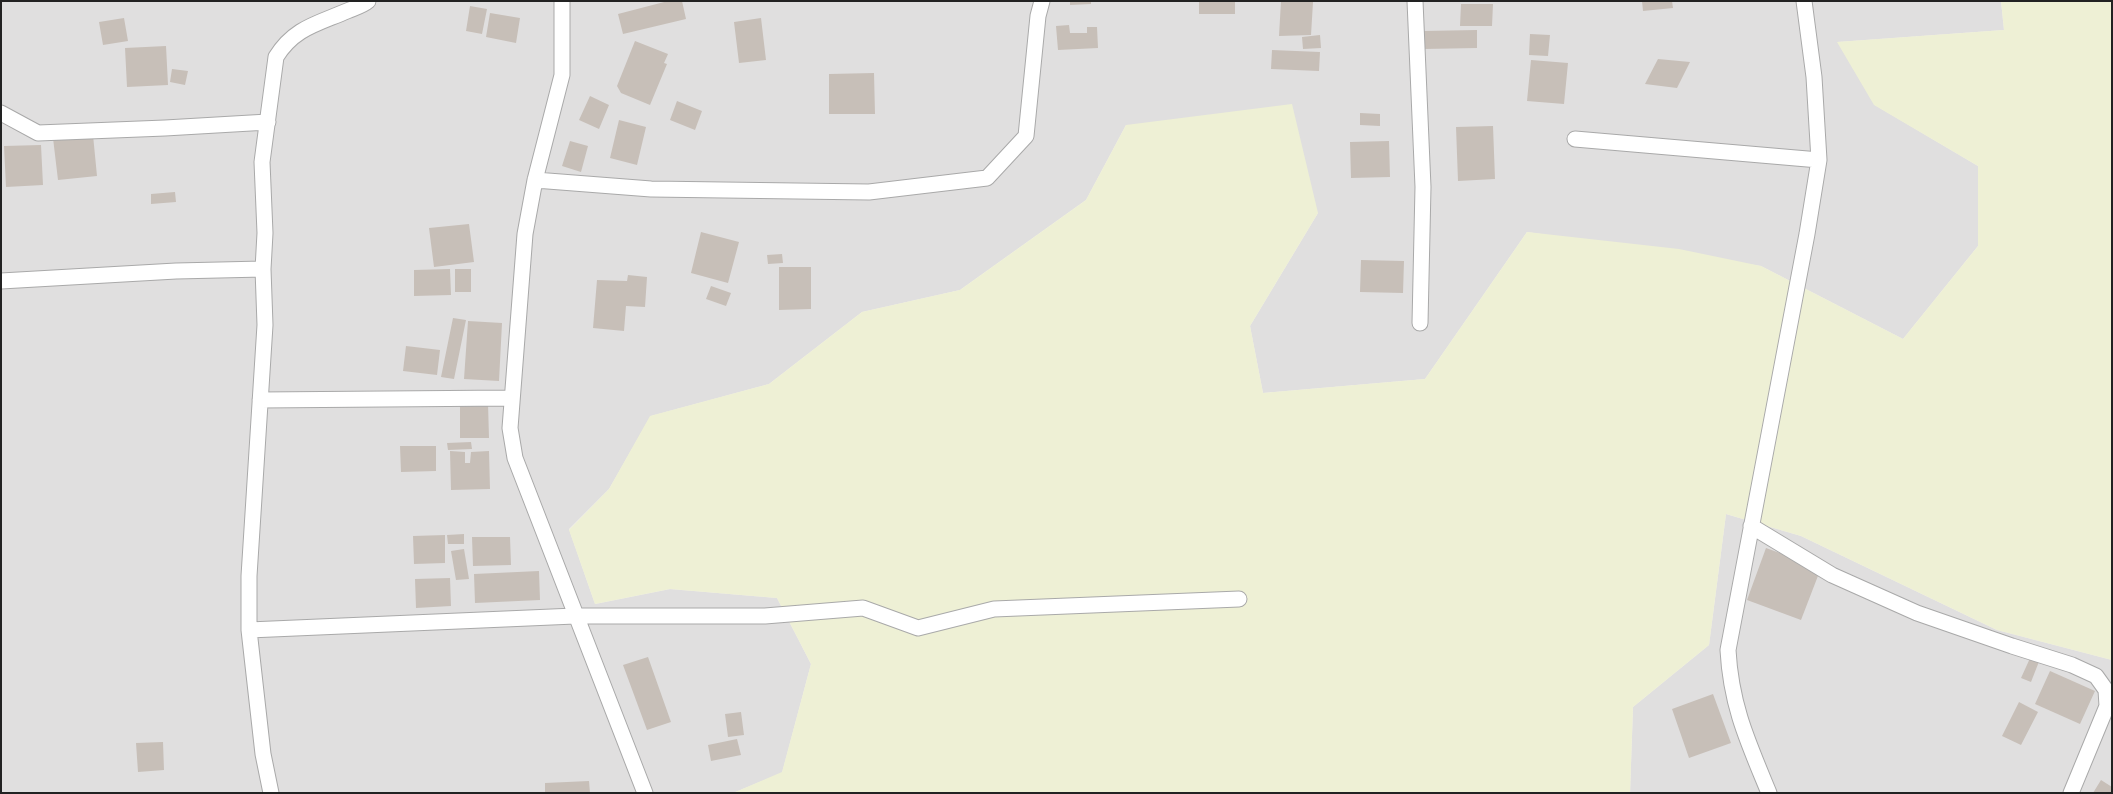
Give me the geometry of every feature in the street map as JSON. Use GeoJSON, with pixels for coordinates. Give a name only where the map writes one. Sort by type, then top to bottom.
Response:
{"type":"FeatureCollection","features":[{"type":"Feature","properties":{"kind":"street"},"geometry":{"type":"LineString","coordinates":[[271,793],[263,754],[249,630],[249,576],[265,325],[263,269],[265,233],[262,162],[276,57],[285,43],[297,33],[314,24],[368,1]]}},
{"type":"Feature","properties":{"kind":"street"},"geometry":{"type":"LineString","coordinates":[[562,1],[562,75],[535,180],[525,234],[510,398],[510,428],[515,458],[645,793]]}},
{"type":"Feature","properties":{"kind":"street"},"geometry":{"type":"LineString","coordinates":[[535,180],[650,190],[869,192],[987,178],[1026,136],[1038,16],[1042,1]]}},
{"type":"Feature","properties":{"kind":"street"},"geometry":{"type":"LineString","coordinates":[[1415,1],[1423,187],[1420,324]]}},
{"type":"Feature","properties":{"kind":"street"},"geometry":{"type":"LineString","coordinates":[[1769,793],[1741,725],[1730,679],[1728,650],[1807,234],[1819,160],[1814,77],[1804,1]]}},
{"type":"Feature","properties":{"kind":"street"},"geometry":{"type":"LineString","coordinates":[[1,113],[38,133],[268,122]]}},
{"type":"Feature","properties":{"kind":"street"},"geometry":{"type":"LineString","coordinates":[[1575,139],[1819,160]]}},
{"type":"Feature","properties":{"kind":"street"},"geometry":{"type":"LineString","coordinates":[[1,281],[176,270],[263,269]]}},
{"type":"Feature","properties":{"kind":"street"},"geometry":{"type":"LineString","coordinates":[[260,400],[510,398]]}},
{"type":"Feature","properties":{"kind":"street"},"geometry":{"type":"LineString","coordinates":[[1751,526],[1832,575],[1917,613],[2072,665],[2096,676],[2106,690],[2107,706],[2072,793]]}},
{"type":"Feature","properties":{"kind":"street"},"geometry":{"type":"LineString","coordinates":[[249,630],[575,616],[765,616],[863,608],[918,628],[994,609],[1239,599]]}},
{"type":"Feature","properties":{"kind":"shaded area"},"geometry":{"type":"Polygon","coordinates":[[[1,1],[2001,1],[2004,30],[1838,42],[1875,105],[1978,166],[1978,246],[1903,339],[1761,266],[1527,232],[1425,379],[1263,393],[1250,326],[1318,213],[1126,125],[1086,200],[960,290],[862,312],[769,384],[651,416],[609,489],[569,529],[595,604],[670,589],[777,598],[811,664],[782,773],[733,793],[1,793],[1,1]]]}},
{"type":"Feature","properties":{"kind":"shaded area"},"geometry":{"type":"Polygon","coordinates":[[[1726,514],[1801,536],[1997,630],[2112,660],[2112,793],[1630,793],[1633,707],[1709,645],[1726,514]]]}},
{"type":"Feature","properties":{"kind":"green space"},"geometry":{"type":"Polygon","coordinates":[[[2001,1],[2112,1],[2112,660],[1997,630],[1801,536],[1726,514],[1709,645],[1633,707],[1630,793],[733,793],[782,772],[811,664],[777,598],[670,589],[595,604],[569,530],[609,489],[650,416],[769,384],[862,312],[960,290],[1086,200],[1126,125],[1292,104],[1318,213],[1250,326],[1263,393],[1425,379],[1527,232],[1679,249],[1761,266],[1903,339],[1978,246],[1978,166],[1874,105],[1837,42],[2004,30],[2001,1]]]}},
{"type":"Feature","properties":{"kind":"building"},"geometry":{"type":"Polygon","coordinates":[[[668,1],[682,1],[686,19],[623,34],[618,14],[668,1]]]}},
{"type":"Feature","properties":{"kind":"building"},"geometry":{"type":"Polygon","coordinates":[[[1070,1],[1091,1],[1091,4],[1070,5],[1070,1]]]}},
{"type":"Feature","properties":{"kind":"building"},"geometry":{"type":"Polygon","coordinates":[[[1199,1],[1235,1],[1235,14],[1199,14],[1199,1]]]}},
{"type":"Feature","properties":{"kind":"building"},"geometry":{"type":"Polygon","coordinates":[[[1281,1],[1313,2],[1311,35],[1279,36],[1281,1]]]}},
{"type":"Feature","properties":{"kind":"building"},"geometry":{"type":"Polygon","coordinates":[[[1642,1],[1672,1],[1673,8],[1643,11],[1642,1]]]}},
{"type":"Feature","properties":{"kind":"building"},"geometry":{"type":"Polygon","coordinates":[[[1461,4],[1493,4],[1492,26],[1460,26],[1461,4]]]}},
{"type":"Feature","properties":{"kind":"building"},"geometry":{"type":"Polygon","coordinates":[[[470,6],[487,9],[482,34],[466,31],[470,6]]]}},
{"type":"Feature","properties":{"kind":"building"},"geometry":{"type":"Polygon","coordinates":[[[490,13],[520,18],[516,43],[486,37],[490,13]]]}},
{"type":"Feature","properties":{"kind":"building"},"geometry":{"type":"Polygon","coordinates":[[[124,18],[128,41],[103,45],[99,22],[124,18]]]}},
{"type":"Feature","properties":{"kind":"building"},"geometry":{"type":"Polygon","coordinates":[[[761,18],[766,60],[739,63],[734,22],[761,18]]]}},
{"type":"Feature","properties":{"kind":"building"},"geometry":{"type":"Polygon","coordinates":[[[1069,25],[1070,33],[1087,33],[1087,27],[1097,27],[1098,48],[1058,50],[1056,26],[1069,25]]]}},
{"type":"Feature","properties":{"kind":"building"},"geometry":{"type":"Polygon","coordinates":[[[1477,30],[1477,48],[1424,49],[1423,31],[1477,30]]]}},
{"type":"Feature","properties":{"kind":"building"},"geometry":{"type":"Polygon","coordinates":[[[1530,34],[1550,35],[1548,56],[1529,55],[1530,34]]]}},
{"type":"Feature","properties":{"kind":"building"},"geometry":{"type":"Polygon","coordinates":[[[1320,35],[1321,48],[1303,49],[1302,37],[1320,35]]]}},
{"type":"Feature","properties":{"kind":"building"},"geometry":{"type":"Polygon","coordinates":[[[635,41],[668,54],[664,63],[667,64],[650,105],[621,93],[617,86],[635,41]]]}},
{"type":"Feature","properties":{"kind":"building"},"geometry":{"type":"Polygon","coordinates":[[[166,46],[168,85],[127,87],[125,48],[166,46]]]}},
{"type":"Feature","properties":{"kind":"building"},"geometry":{"type":"Polygon","coordinates":[[[1272,50],[1320,52],[1319,71],[1271,69],[1272,50]]]}},
{"type":"Feature","properties":{"kind":"building"},"geometry":{"type":"Polygon","coordinates":[[[1658,59],[1690,62],[1677,88],[1645,84],[1658,59]]]}},
{"type":"Feature","properties":{"kind":"building"},"geometry":{"type":"Polygon","coordinates":[[[1531,60],[1568,63],[1564,104],[1527,101],[1531,60]]]}},
{"type":"Feature","properties":{"kind":"building"},"geometry":{"type":"Polygon","coordinates":[[[172,69],[188,71],[185,85],[170,82],[172,69]]]}},
{"type":"Feature","properties":{"kind":"building"},"geometry":{"type":"Polygon","coordinates":[[[874,73],[875,114],[829,114],[829,74],[874,73]]]}},
{"type":"Feature","properties":{"kind":"building"},"geometry":{"type":"Polygon","coordinates":[[[590,96],[609,105],[599,129],[579,120],[590,96]]]}},
{"type":"Feature","properties":{"kind":"building"},"geometry":{"type":"Polygon","coordinates":[[[677,101],[702,111],[695,130],[670,120],[677,101]]]}},
{"type":"Feature","properties":{"kind":"building"},"geometry":{"type":"Polygon","coordinates":[[[1360,113],[1380,114],[1380,126],[1360,125],[1360,113]]]}},
{"type":"Feature","properties":{"kind":"building"},"geometry":{"type":"Polygon","coordinates":[[[619,120],[646,127],[637,165],[610,158],[619,120]]]}},
{"type":"Feature","properties":{"kind":"building"},"geometry":{"type":"Polygon","coordinates":[[[1493,126],[1495,179],[1458,181],[1456,127],[1493,126]]]}},
{"type":"Feature","properties":{"kind":"building"},"geometry":{"type":"Polygon","coordinates":[[[93,135],[97,176],[58,180],[53,138],[93,135]]]}},
{"type":"Feature","properties":{"kind":"building"},"geometry":{"type":"Polygon","coordinates":[[[570,141],[588,146],[581,172],[562,166],[570,141]]]}},
{"type":"Feature","properties":{"kind":"building"},"geometry":{"type":"Polygon","coordinates":[[[1389,141],[1390,177],[1351,178],[1350,142],[1389,141]]]}},
{"type":"Feature","properties":{"kind":"building"},"geometry":{"type":"Polygon","coordinates":[[[41,145],[43,185],[6,187],[4,146],[41,145]]]}},
{"type":"Feature","properties":{"kind":"building"},"geometry":{"type":"Polygon","coordinates":[[[175,192],[176,202],[151,204],[151,194],[175,192]]]}},
{"type":"Feature","properties":{"kind":"building"},"geometry":{"type":"Polygon","coordinates":[[[469,224],[474,262],[434,267],[429,228],[469,224]]]}},
{"type":"Feature","properties":{"kind":"building"},"geometry":{"type":"Polygon","coordinates":[[[701,232],[739,242],[728,283],[691,273],[701,232]]]}},
{"type":"Feature","properties":{"kind":"building"},"geometry":{"type":"Polygon","coordinates":[[[782,254],[783,263],[768,264],[767,255],[782,254]]]}},
{"type":"Feature","properties":{"kind":"building"},"geometry":{"type":"Polygon","coordinates":[[[1361,260],[1404,261],[1403,293],[1360,292],[1361,260]]]}},
{"type":"Feature","properties":{"kind":"building"},"geometry":{"type":"Polygon","coordinates":[[[779,267],[811,267],[811,309],[779,310],[779,267]]]}},
{"type":"Feature","properties":{"kind":"building"},"geometry":{"type":"Polygon","coordinates":[[[450,269],[451,295],[414,296],[414,270],[450,269]]]}},
{"type":"Feature","properties":{"kind":"building"},"geometry":{"type":"Polygon","coordinates":[[[455,269],[471,269],[471,292],[455,292],[455,269]]]}},
{"type":"Feature","properties":{"kind":"building"},"geometry":{"type":"Polygon","coordinates":[[[628,275],[647,277],[645,307],[626,306],[624,331],[593,328],[597,280],[627,281],[628,275]]]}},
{"type":"Feature","properties":{"kind":"building"},"geometry":{"type":"Polygon","coordinates":[[[711,286],[731,293],[726,306],[706,299],[711,286]]]}},
{"type":"Feature","properties":{"kind":"building"},"geometry":{"type":"Polygon","coordinates":[[[453,318],[466,320],[454,379],[441,377],[453,318]]]}},
{"type":"Feature","properties":{"kind":"building"},"geometry":{"type":"Polygon","coordinates":[[[468,321],[502,323],[499,381],[464,379],[468,321]]]}},
{"type":"Feature","properties":{"kind":"building"},"geometry":{"type":"Polygon","coordinates":[[[406,346],[440,350],[437,375],[403,371],[406,346]]]}},
{"type":"Feature","properties":{"kind":"building"},"geometry":{"type":"Polygon","coordinates":[[[460,403],[488,403],[489,438],[460,438],[460,403]]]}},
{"type":"Feature","properties":{"kind":"building"},"geometry":{"type":"Polygon","coordinates":[[[471,442],[472,449],[448,450],[447,443],[471,442]]]}},
{"type":"Feature","properties":{"kind":"building"},"geometry":{"type":"Polygon","coordinates":[[[400,446],[436,446],[436,471],[401,472],[400,446]]]}},
{"type":"Feature","properties":{"kind":"building"},"geometry":{"type":"Polygon","coordinates":[[[450,451],[465,452],[465,463],[470,463],[471,452],[489,451],[490,489],[451,490],[450,451]]]}},
{"type":"Feature","properties":{"kind":"building"},"geometry":{"type":"Polygon","coordinates":[[[464,534],[464,544],[448,544],[447,535],[464,534]]]}},
{"type":"Feature","properties":{"kind":"building"},"geometry":{"type":"Polygon","coordinates":[[[445,535],[445,563],[414,564],[413,536],[445,535]]]}},
{"type":"Feature","properties":{"kind":"building"},"geometry":{"type":"Polygon","coordinates":[[[472,537],[510,537],[511,565],[473,566],[472,537]]]}},
{"type":"Feature","properties":{"kind":"building"},"geometry":{"type":"Polygon","coordinates":[[[1766,548],[1821,568],[1801,620],[1747,600],[1766,548]]]}},
{"type":"Feature","properties":{"kind":"building"},"geometry":{"type":"Polygon","coordinates":[[[464,549],[469,579],[456,580],[451,551],[464,549]]]}},
{"type":"Feature","properties":{"kind":"building"},"geometry":{"type":"Polygon","coordinates":[[[539,571],[540,600],[475,603],[474,574],[539,571]]]}},
{"type":"Feature","properties":{"kind":"building"},"geometry":{"type":"Polygon","coordinates":[[[450,578],[451,606],[416,608],[415,579],[450,578]]]}},
{"type":"Feature","properties":{"kind":"building"},"geometry":{"type":"Polygon","coordinates":[[[2031,656],[2040,659],[2031,682],[2021,678],[2031,656]]]}},
{"type":"Feature","properties":{"kind":"building"},"geometry":{"type":"Polygon","coordinates":[[[648,657],[671,722],[647,730],[623,665],[648,657]]]}},
{"type":"Feature","properties":{"kind":"building"},"geometry":{"type":"Polygon","coordinates":[[[2050,671],[2095,691],[2080,724],[2035,704],[2050,671]]]}},
{"type":"Feature","properties":{"kind":"building"},"geometry":{"type":"Polygon","coordinates":[[[1713,694],[1731,743],[1689,758],[1672,709],[1713,694]]]}},
{"type":"Feature","properties":{"kind":"building"},"geometry":{"type":"Polygon","coordinates":[[[2019,702],[2038,712],[2021,745],[2002,736],[2019,702]]]}},
{"type":"Feature","properties":{"kind":"building"},"geometry":{"type":"Polygon","coordinates":[[[741,712],[744,735],[728,737],[725,714],[741,712]]]}},
{"type":"Feature","properties":{"kind":"building"},"geometry":{"type":"Polygon","coordinates":[[[737,739],[741,755],[711,761],[708,745],[737,739]]]}},
{"type":"Feature","properties":{"kind":"building"},"geometry":{"type":"Polygon","coordinates":[[[163,742],[164,770],[138,772],[136,743],[163,742]]]}},
{"type":"Feature","properties":{"kind":"building"},"geometry":{"type":"Polygon","coordinates":[[[2101,780],[2112,787],[2112,793],[2093,793],[2101,780]]]}},
{"type":"Feature","properties":{"kind":"building"},"geometry":{"type":"Polygon","coordinates":[[[589,781],[590,793],[545,793],[545,783],[589,781]]]}}]}
